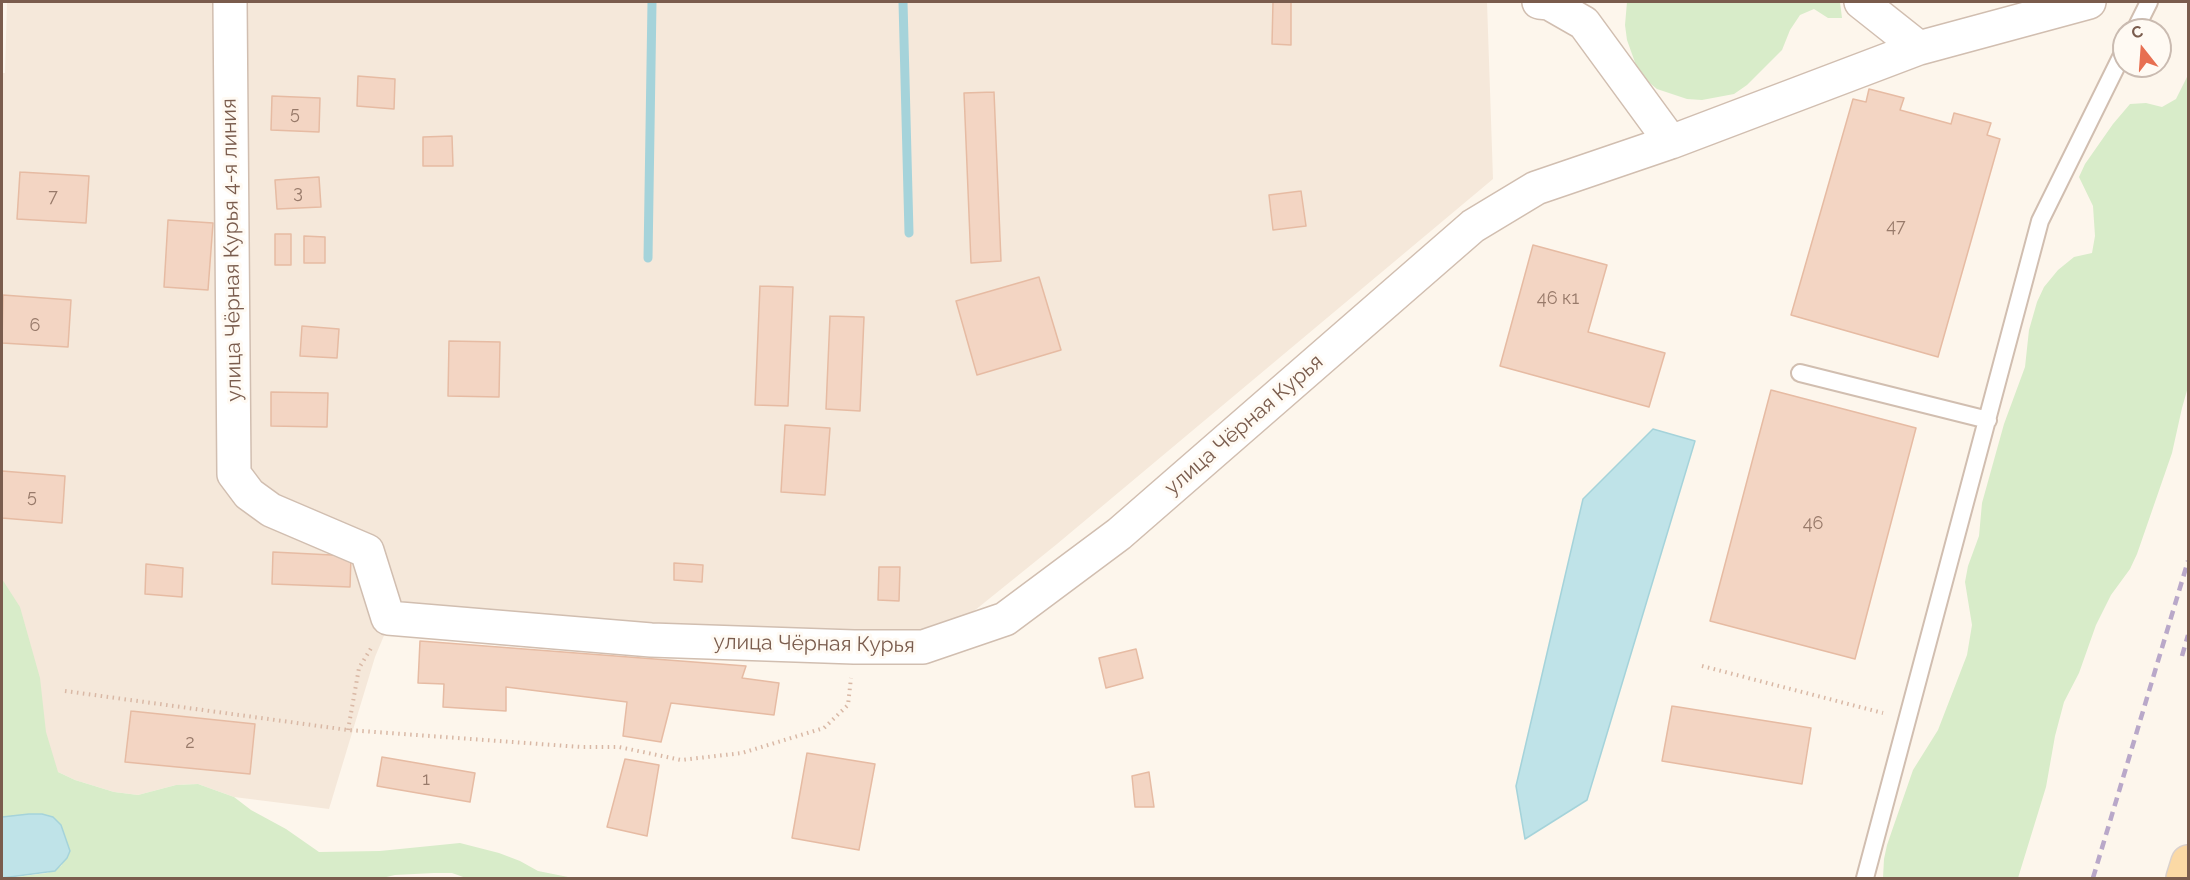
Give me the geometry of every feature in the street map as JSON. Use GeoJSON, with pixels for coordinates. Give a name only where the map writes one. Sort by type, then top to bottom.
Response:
{"type":"FeatureCollection","features":[{"type":"Feature","properties":{"kind":"main road"},"geometry":{"type":"LineString","coordinates":[[2183,879],[2188,862]]}},
{"type":"Feature","properties":{"kind":"street","name":"улица Чёрная Курья 4-я линия"},"geometry":{"type":"LineString","coordinates":[[230,2],[234,474],[249,494],[271,510],[367,551],[388,618]]}},
{"type":"Feature","properties":{"kind":"street"},"geometry":{"type":"LineString","coordinates":[[1539,2],[1549,3],[1584,23],[1671,142]]}},
{"type":"Feature","properties":{"kind":"street"},"geometry":{"type":"LineString","coordinates":[[1861,2],[1919,48]]}},
{"type":"Feature","properties":{"kind":"street","name":"улица Чёрная Курья"},"geometry":{"type":"LineString","coordinates":[[388,618],[651,640],[854,647],[923,647],[1005,620],[1119,534],[1473,226],[1536,188],[1671,142],[1919,48],[2090,2]]}},
{"type":"Feature","properties":{"kind":"lane"},"geometry":{"type":"LineString","coordinates":[[2140,18],[2149,2]]}},
{"type":"Feature","properties":{"kind":"lane"},"geometry":{"type":"LineString","coordinates":[[1865,879],[2040,221],[2112,75]]}},
{"type":"Feature","properties":{"kind":"lane"},"geometry":{"type":"LineString","coordinates":[[1800,373],[1988,420]]}},
{"type":"Feature","properties":{"kind":"path"},"geometry":{"type":"LineString","coordinates":[[348,730],[359,668],[388,618]]}},
{"type":"Feature","properties":{"kind":"path"},"geometry":{"type":"LineString","coordinates":[[65,692],[348,730],[581,747],[619,747],[681,760],[742,753],[824,728],[848,705],[854,647]]}},
{"type":"Feature","properties":{"kind":"path"},"geometry":{"type":"LineString","coordinates":[[1702,666],[1907,719]]}},
{"type":"Feature","properties":{"kind":"shaded area"},"geometry":{"type":"Polygon","coordinates":[[[7,2],[1487,2],[1493,179],[1057,544],[917,657],[388,626],[375,657],[329,809],[234,797],[198,784],[176,785],[138,795],[114,792],[75,780],[58,772],[2,773],[2,73],[5,73],[7,2]]]}},
{"type":"Feature","properties":{"kind":"green space"},"geometry":{"type":"Polygon","coordinates":[[[1627,2],[1840,2],[1842,18],[1828,18],[1814,9],[1800,15],[1790,30],[1782,50],[1747,85],[1734,94],[1702,100],[1687,99],[1657,89],[1637,68],[1627,40],[1625,25],[1627,2]]]}},
{"type":"Feature","properties":{"kind":"green space"},"geometry":{"type":"Polygon","coordinates":[[[2188,75],[2188,387],[2172,453],[2137,554],[2130,569],[2111,595],[2096,625],[2079,673],[2064,702],[2046,787],[2018,878],[1883,878],[1887,845],[1913,770],[1938,730],[1967,655],[1972,625],[1965,582],[1968,566],[1979,536],[1982,503],[2004,424],[2025,367],[2029,330],[2037,302],[2044,287],[2058,270],[2074,257],[2092,253],[2095,236],[2093,206],[2079,177],[2085,164],[2130,104],[2146,103],[2162,107],[2176,99],[2188,75]]]}},
{"type":"Feature","properties":{"kind":"green space"},"geometry":{"type":"Polygon","coordinates":[[[2,579],[20,607],[40,678],[46,732],[58,772],[75,780],[114,792],[138,795],[176,785],[198,784],[234,797],[319,852],[380,851],[460,843],[499,853],[538,871],[573,878],[466,878],[452,873],[434,873],[382,878],[8,878],[47,873],[61,866],[70,850],[29,814],[2,817],[2,579]]]}},
{"type":"Feature","properties":{"kind":"water"},"geometry":{"type":"Polygon","coordinates":[[[1653,429],[1695,441],[1587,800],[1525,839],[1516,786],[1583,499],[1653,429]]]}},
{"type":"Feature","properties":{"kind":"water"},"geometry":{"type":"Polygon","coordinates":[[[29,814],[53,817],[61,825],[70,851],[55,871],[2,878],[2,817],[29,814]]]}},
{"type":"Feature","properties":{"kind":"building"},"geometry":{"type":"Polygon","coordinates":[[[1273,2],[1291,2],[1291,45],[1272,44],[1273,2]]]}},
{"type":"Feature","properties":{"kind":"building"},"geometry":{"type":"Polygon","coordinates":[[[358,76],[395,79],[394,109],[357,106],[358,76]]]}},
{"type":"Feature","properties":{"kind":"building"},"geometry":{"type":"Polygon","coordinates":[[[1869,89],[1904,98],[1900,110],[1951,124],[1954,113],[1991,123],[1987,135],[2000,139],[1938,357],[1791,315],[1853,99],[1866,102],[1869,89]]]}},
{"type":"Feature","properties":{"kind":"building"},"geometry":{"type":"Polygon","coordinates":[[[994,92],[1001,261],[971,263],[964,93],[994,92]]]}},
{"type":"Feature","properties":{"kind":"building"},"geometry":{"type":"Polygon","coordinates":[[[272,96],[320,98],[319,132],[271,130],[272,96]]]}},
{"type":"Feature","properties":{"kind":"building"},"geometry":{"type":"Polygon","coordinates":[[[452,136],[453,166],[423,166],[423,137],[452,136]]]}},
{"type":"Feature","properties":{"kind":"building"},"geometry":{"type":"Polygon","coordinates":[[[20,172],[89,176],[86,223],[17,219],[20,172]]]}},
{"type":"Feature","properties":{"kind":"building"},"geometry":{"type":"Polygon","coordinates":[[[319,177],[321,207],[277,209],[275,180],[319,177]]]}},
{"type":"Feature","properties":{"kind":"building"},"geometry":{"type":"Polygon","coordinates":[[[1301,191],[1306,226],[1273,230],[1269,195],[1301,191]]]}},
{"type":"Feature","properties":{"kind":"building"},"geometry":{"type":"Polygon","coordinates":[[[168,220],[213,223],[208,290],[164,287],[168,220]]]}},
{"type":"Feature","properties":{"kind":"building"},"geometry":{"type":"Polygon","coordinates":[[[275,234],[291,234],[291,265],[275,265],[275,234]]]}},
{"type":"Feature","properties":{"kind":"building"},"geometry":{"type":"Polygon","coordinates":[[[304,236],[325,237],[325,263],[304,263],[304,236]]]}},
{"type":"Feature","properties":{"kind":"building"},"geometry":{"type":"Polygon","coordinates":[[[1533,245],[1607,265],[1588,332],[1665,353],[1649,407],[1500,366],[1533,245]]]}},
{"type":"Feature","properties":{"kind":"building"},"geometry":{"type":"Polygon","coordinates":[[[1039,277],[1061,350],[977,375],[956,301],[1039,277]]]}},
{"type":"Feature","properties":{"kind":"building"},"geometry":{"type":"Polygon","coordinates":[[[760,286],[793,287],[788,406],[755,405],[760,286]]]}},
{"type":"Feature","properties":{"kind":"building"},"geometry":{"type":"Polygon","coordinates":[[[3,295],[71,300],[68,347],[2,343],[3,295]]]}},
{"type":"Feature","properties":{"kind":"building"},"geometry":{"type":"Polygon","coordinates":[[[830,316],[864,317],[860,411],[826,409],[830,316]]]}},
{"type":"Feature","properties":{"kind":"building"},"geometry":{"type":"Polygon","coordinates":[[[302,326],[339,329],[337,358],[300,356],[302,326]]]}},
{"type":"Feature","properties":{"kind":"building"},"geometry":{"type":"Polygon","coordinates":[[[449,341],[500,342],[499,397],[448,396],[449,341]]]}},
{"type":"Feature","properties":{"kind":"building"},"geometry":{"type":"Polygon","coordinates":[[[1771,390],[1916,428],[1855,659],[1710,621],[1771,390]]]}},
{"type":"Feature","properties":{"kind":"building"},"geometry":{"type":"Polygon","coordinates":[[[271,392],[328,393],[327,427],[271,426],[271,392]]]}},
{"type":"Feature","properties":{"kind":"building"},"geometry":{"type":"Polygon","coordinates":[[[785,425],[830,428],[825,495],[781,492],[785,425]]]}},
{"type":"Feature","properties":{"kind":"building"},"geometry":{"type":"Polygon","coordinates":[[[2,471],[65,476],[62,523],[2,518],[2,471]]]}},
{"type":"Feature","properties":{"kind":"building"},"geometry":{"type":"Polygon","coordinates":[[[273,552],[351,556],[350,587],[272,584],[273,552]]]}},
{"type":"Feature","properties":{"kind":"building"},"geometry":{"type":"Polygon","coordinates":[[[674,563],[703,565],[702,582],[674,580],[674,563]]]}},
{"type":"Feature","properties":{"kind":"building"},"geometry":{"type":"Polygon","coordinates":[[[146,564],[183,568],[182,597],[145,594],[146,564]]]}},
{"type":"Feature","properties":{"kind":"building"},"geometry":{"type":"Polygon","coordinates":[[[879,567],[900,567],[899,601],[878,600],[879,567]]]}},
{"type":"Feature","properties":{"kind":"building"},"geometry":{"type":"Polygon","coordinates":[[[420,641],[746,666],[742,678],[779,683],[774,715],[671,703],[661,742],[623,736],[627,702],[506,687],[506,711],[443,707],[444,684],[418,683],[420,641]]]}},
{"type":"Feature","properties":{"kind":"building"},"geometry":{"type":"Polygon","coordinates":[[[1136,649],[1143,678],[1106,688],[1099,658],[1136,649]]]}},
{"type":"Feature","properties":{"kind":"building"},"geometry":{"type":"Polygon","coordinates":[[[1672,706],[1811,728],[1802,784],[1662,761],[1672,706]]]}},
{"type":"Feature","properties":{"kind":"building"},"geometry":{"type":"Polygon","coordinates":[[[131,711],[255,724],[250,774],[125,762],[131,711]]]}},
{"type":"Feature","properties":{"kind":"building"},"geometry":{"type":"Polygon","coordinates":[[[807,753],[875,764],[859,850],[792,838],[807,753]]]}},
{"type":"Feature","properties":{"kind":"building"},"geometry":{"type":"Polygon","coordinates":[[[382,757],[475,773],[470,802],[377,786],[382,757]]]}},
{"type":"Feature","properties":{"kind":"building"},"geometry":{"type":"Polygon","coordinates":[[[625,759],[659,765],[647,836],[607,827],[625,759]]]}},
{"type":"Feature","properties":{"kind":"building"},"geometry":{"type":"Polygon","coordinates":[[[1149,772],[1154,807],[1135,807],[1132,776],[1149,772]]]}},
{"type":"Feature","properties":{"kind":"waterway"},"geometry":{"type":"LineString","coordinates":[[648,258],[652,2]]}},
{"type":"Feature","properties":{"kind":"waterway"},"geometry":{"type":"LineString","coordinates":[[903,2],[909,233]]}},
{"type":"Feature","properties":{"kind":"railway"},"geometry":{"type":"LineString","coordinates":[[2093,878],[2188,561]]}},
{"type":"Feature","properties":{"kind":"railway"},"geometry":{"type":"LineString","coordinates":[[2182,656],[2188,635]]}}]}
